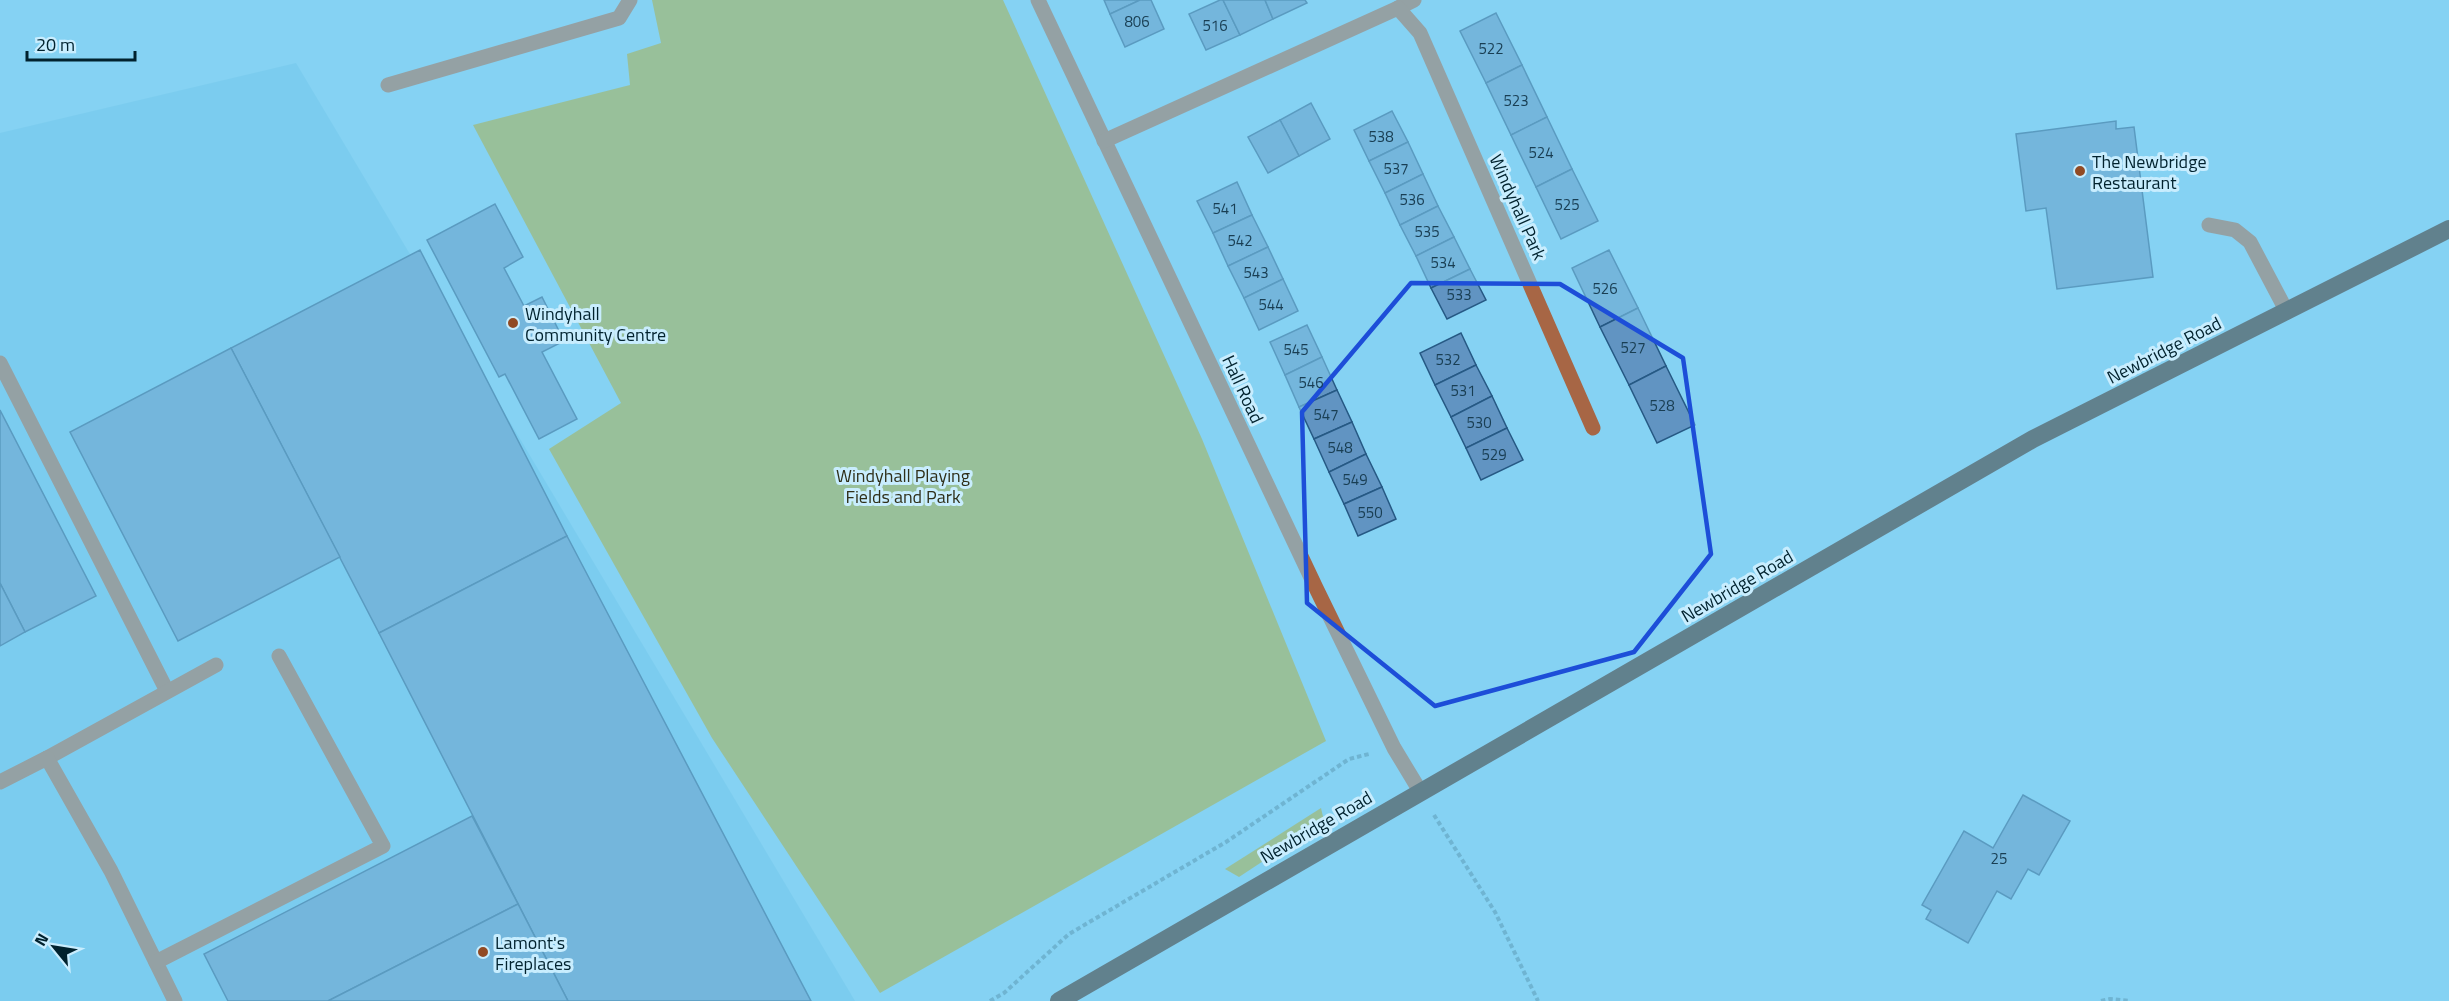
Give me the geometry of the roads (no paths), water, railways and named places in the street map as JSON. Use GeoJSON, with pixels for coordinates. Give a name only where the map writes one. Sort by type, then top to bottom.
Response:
{"type":"FeatureCollection","features":[{"type":"Feature","properties":{"kind":"highway","name":"Newbridge Road"},"geometry":{"type":"LineString","coordinates":[[1059,1001],[2033,439],[2449,230]]}},
{"type":"Feature","properties":{"kind":"street"},"geometry":{"type":"LineString","coordinates":[[388,85],[619,18],[630,0]]}},
{"type":"Feature","properties":{"kind":"street","name":"Hall Road"},"geometry":{"type":"LineString","coordinates":[[1038,0],[1394,748],[1420,791]]}},
{"type":"Feature","properties":{"kind":"street"},"geometry":{"type":"LineString","coordinates":[[1104,141],[1414,0]]}},
{"type":"Feature","properties":{"kind":"street","name":"Windyhall Park"},"geometry":{"type":"LineString","coordinates":[[1398,8],[1420,33],[1593,428]]}},
{"type":"Feature","properties":{"kind":"street"},"geometry":{"type":"LineString","coordinates":[[2209,225],[2235,230],[2250,242],[2260,257],[2287,312]]}},
{"type":"Feature","properties":{"kind":"street"},"geometry":{"type":"LineString","coordinates":[[0,363],[167,691]]}},
{"type":"Feature","properties":{"kind":"street"},"geometry":{"type":"LineString","coordinates":[[156,962],[383,846],[279,656]]}},
{"type":"Feature","properties":{"kind":"street"},"geometry":{"type":"LineString","coordinates":[[0,782],[216,665]]}},
{"type":"Feature","properties":{"kind":"street"},"geometry":{"type":"LineString","coordinates":[[47,758],[111,872],[175,1001]]}},
{"type":"Feature","properties":{"kind":"place","name":"The Newbridge Restaurant"},"geometry":{"type":"Point","coordinates":[2080,171]}},
{"type":"Feature","properties":{"kind":"place","name":"Windyhall Community Centre"},"geometry":{"type":"Point","coordinates":[513,323]}},
{"type":"Feature","properties":{"kind":"place","name":"Lamont's Fireplaces"},"geometry":{"type":"Point","coordinates":[483,952]}},
{"type":"Feature","properties":{"kind":"park label","name":"Windyhall Playing Fields and Park"},"geometry":{"type":"Point","coordinates":[903,485]}}]}
